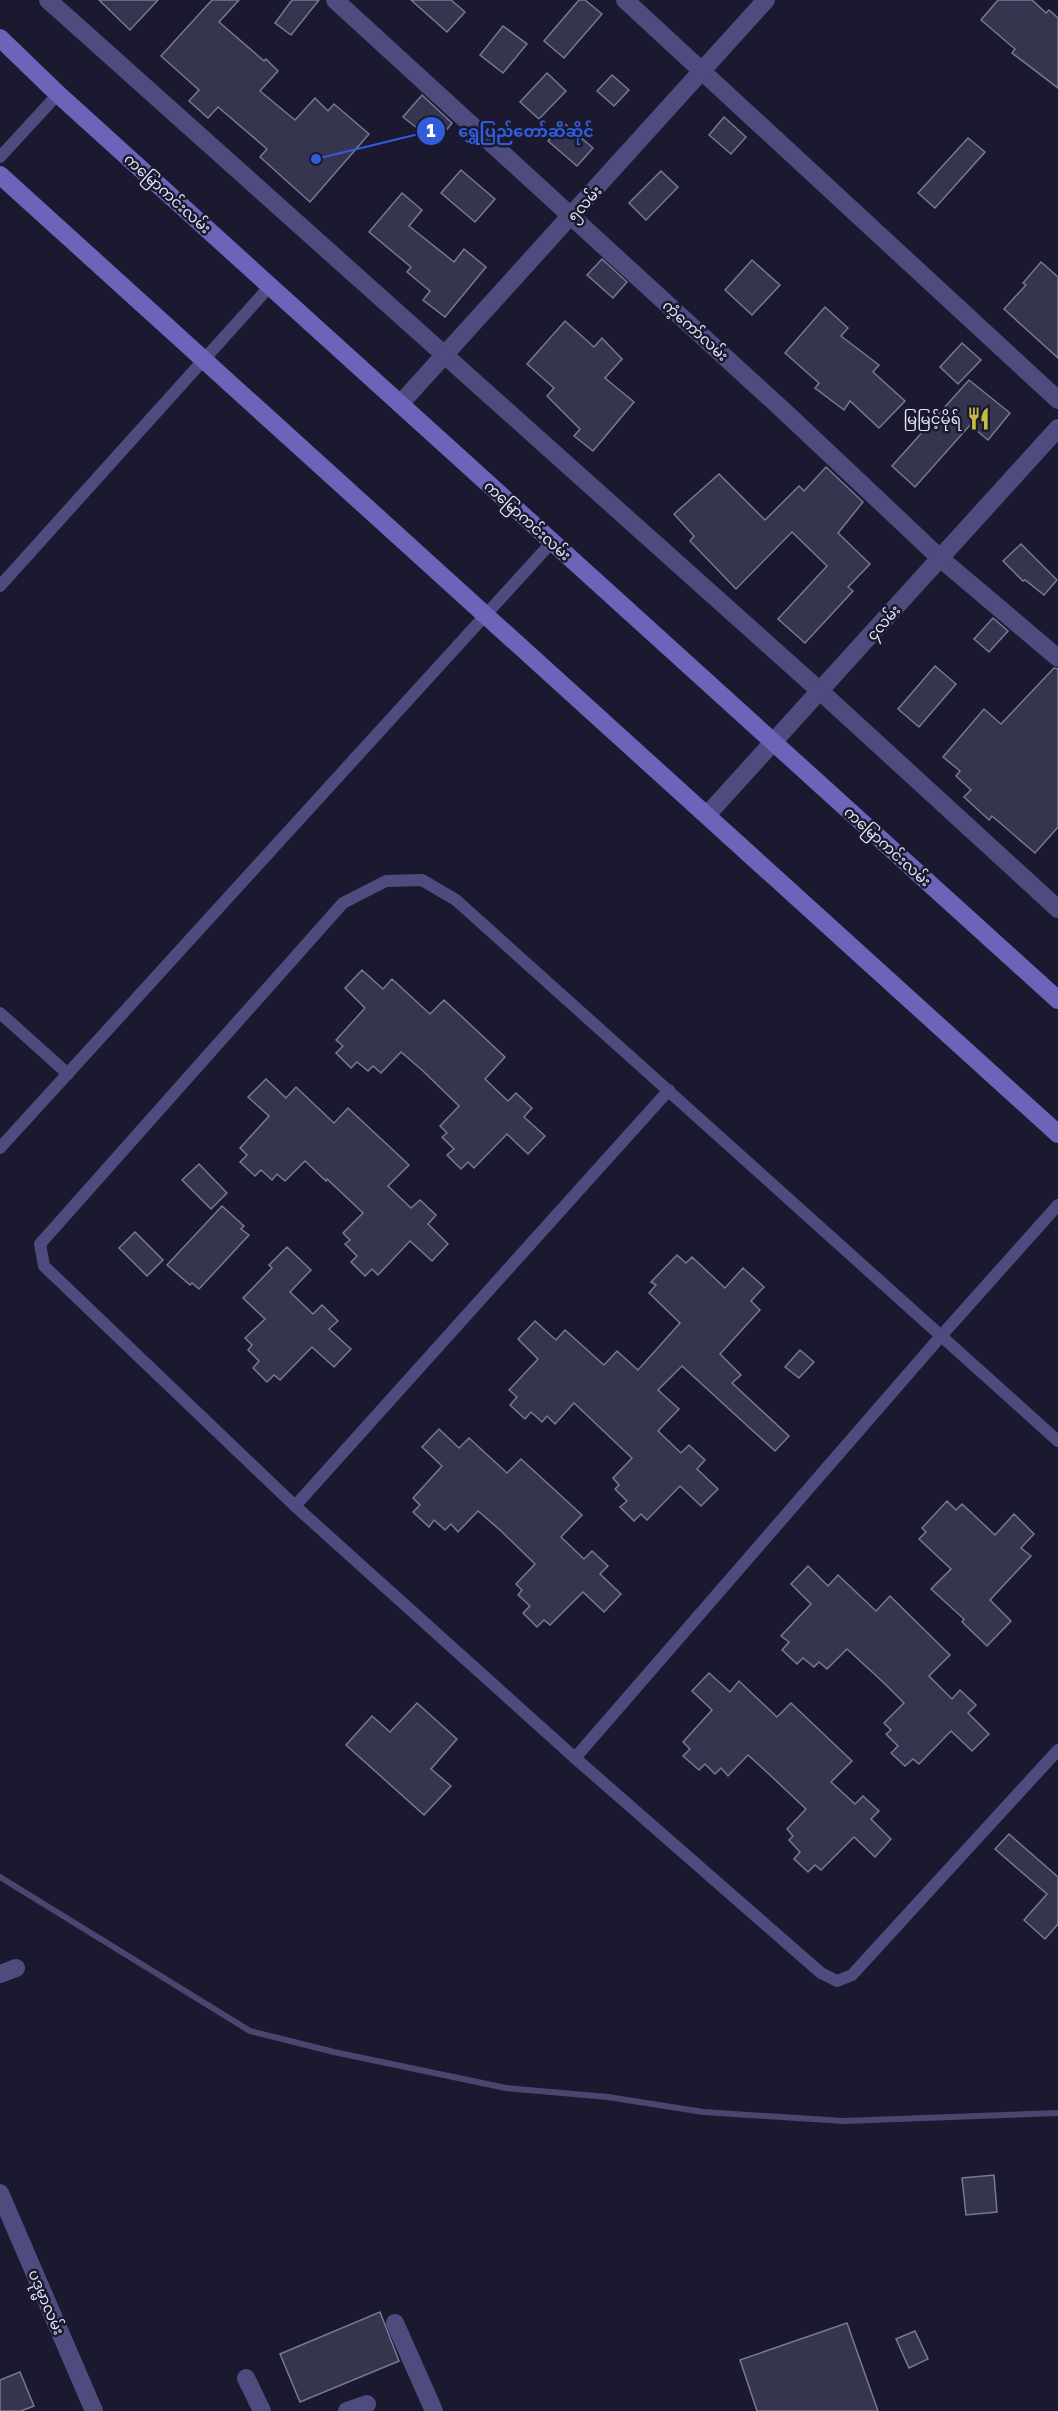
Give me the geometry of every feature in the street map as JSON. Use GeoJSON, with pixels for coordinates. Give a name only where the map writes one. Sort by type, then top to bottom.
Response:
{"type":"FeatureCollection","features":[{"type":"Feature","properties":{"kind":"main road","name":"ကမြောကင်းလမ်း"},"geometry":{"type":"LineString","coordinates":[[0,38],[58,94],[1058,1000]]}},
{"type":"Feature","properties":{"kind":"main road"},"geometry":{"type":"LineString","coordinates":[[0,175],[1058,1134]]}},
{"type":"Feature","properties":{"kind":"street"},"geometry":{"type":"LineString","coordinates":[[48,0],[820,691],[1058,909]]}},
{"type":"Feature","properties":{"kind":"street","name":"ကံ့ကော်လမ်း"},"geometry":{"type":"LineString","coordinates":[[335,0],[941,559],[1058,658]]}},
{"type":"Feature","properties":{"kind":"street"},"geometry":{"type":"LineString","coordinates":[[625,0],[1058,400]]}},
{"type":"Feature","properties":{"kind":"street","name":"၅လမ်း"},"geometry":{"type":"LineString","coordinates":[[400,404],[572,217],[701,70],[766,0]]}},
{"type":"Feature","properties":{"kind":"street","name":"၄လမ်း"},"geometry":{"type":"LineString","coordinates":[[706,815],[1058,428]]}},
{"type":"Feature","properties":{"kind":"street","name":"ပဒုမ္မာလမ်း"},"geometry":{"type":"LineString","coordinates":[[0,2193],[94,2411]]}},
{"type":"Feature","properties":{"kind":"street"},"geometry":{"type":"LineString","coordinates":[[395,2323],[434,2411]]}},
{"type":"Feature","properties":{"kind":"street"},"geometry":{"type":"LineString","coordinates":[[246,2378],[262,2411]]}},
{"type":"Feature","properties":{"kind":"street"},"geometry":{"type":"LineString","coordinates":[[347,2411],[367,2404]]}},
{"type":"Feature","properties":{"kind":"lane"},"geometry":{"type":"LineString","coordinates":[[0,157],[58,94]]}},
{"type":"Feature","properties":{"kind":"lane"},"geometry":{"type":"LineString","coordinates":[[0,586],[271,285]]}},
{"type":"Feature","properties":{"kind":"lane"},"geometry":{"type":"LineString","coordinates":[[0,1148],[552,542]]}},
{"type":"Feature","properties":{"kind":"lane"},"geometry":{"type":"LineString","coordinates":[[1058,1441],[456,900],[422,880],[386,880],[343,903],[40,1244],[44,1266],[295,1506],[575,1758],[820,1973],[837,1981],[852,1975],[1058,1750]]}},
{"type":"Feature","properties":{"kind":"lane"},"geometry":{"type":"LineString","coordinates":[[0,1013],[68,1074]]}},
{"type":"Feature","properties":{"kind":"lane"},"geometry":{"type":"LineString","coordinates":[[295,1506],[669,1090]]}},
{"type":"Feature","properties":{"kind":"lane"},"geometry":{"type":"LineString","coordinates":[[575,1758],[941,1336],[1058,1205]]}},
{"type":"Feature","properties":{"kind":"building"},"geometry":{"type":"Polygon","coordinates":[[[99,0],[158,0],[130,30],[99,0]]]}},
{"type":"Feature","properties":{"kind":"building"},"geometry":{"type":"Polygon","coordinates":[[[212,0],[239,0],[219,22],[278,71],[260,91],[295,120],[315,98],[328,111],[334,104],[369,134],[310,202],[260,157],[267,149],[218,107],[208,118],[189,101],[199,90],[161,56],[212,0]]]}},
{"type":"Feature","properties":{"kind":"building"},"geometry":{"type":"Polygon","coordinates":[[[292,0],[319,0],[291,35],[275,23],[292,0]]]}},
{"type":"Feature","properties":{"kind":"building"},"geometry":{"type":"Polygon","coordinates":[[[411,0],[451,0],[465,12],[447,32],[411,0]]]}},
{"type":"Feature","properties":{"kind":"building"},"geometry":{"type":"Polygon","coordinates":[[[579,0],[585,0],[602,14],[564,58],[544,41],[579,0]]]}},
{"type":"Feature","properties":{"kind":"building"},"geometry":{"type":"Polygon","coordinates":[[[998,0],[1032,0],[1046,13],[1049,10],[1058,18],[1058,88],[1012,53],[1015,49],[981,20],[998,0]]]}},
{"type":"Feature","properties":{"kind":"building"},"geometry":{"type":"Polygon","coordinates":[[[503,26],[527,44],[503,73],[480,55],[503,26]]]}},
{"type":"Feature","properties":{"kind":"building"},"geometry":{"type":"Polygon","coordinates":[[[547,73],[566,91],[539,119],[520,102],[547,73]]]}},
{"type":"Feature","properties":{"kind":"building"},"geometry":{"type":"Polygon","coordinates":[[[612,75],[629,90],[614,106],[597,91],[612,75]]]}},
{"type":"Feature","properties":{"kind":"building"},"geometry":{"type":"Polygon","coordinates":[[[422,95],[452,123],[436,143],[403,117],[422,95]]]}},
{"type":"Feature","properties":{"kind":"building"},"geometry":{"type":"Polygon","coordinates":[[[724,117],[746,137],[731,154],[709,135],[724,117]]]}},
{"type":"Feature","properties":{"kind":"building"},"geometry":{"type":"Polygon","coordinates":[[[564,123],[593,148],[577,166],[548,141],[564,123]]]}},
{"type":"Feature","properties":{"kind":"building"},"geometry":{"type":"Polygon","coordinates":[[[968,138],[985,152],[935,208],[918,193],[968,138]]]}},
{"type":"Feature","properties":{"kind":"building"},"geometry":{"type":"Polygon","coordinates":[[[461,170],[495,199],[475,222],[441,193],[461,170]]]}},
{"type":"Feature","properties":{"kind":"building"},"geometry":{"type":"Polygon","coordinates":[[[661,171],[678,187],[646,220],[629,203],[661,171]]]}},
{"type":"Feature","properties":{"kind":"building"},"geometry":{"type":"Polygon","coordinates":[[[402,193],[422,210],[409,226],[454,262],[464,249],[486,267],[445,317],[423,300],[430,291],[407,272],[411,267],[369,232],[402,193]]]}},
{"type":"Feature","properties":{"kind":"building"},"geometry":{"type":"Polygon","coordinates":[[[602,259],[627,282],[613,298],[587,275],[602,259]]]}},
{"type":"Feature","properties":{"kind":"building"},"geometry":{"type":"Polygon","coordinates":[[[752,260],[780,285],[752,315],[725,290],[752,260]]]}},
{"type":"Feature","properties":{"kind":"building"},"geometry":{"type":"Polygon","coordinates":[[[1041,262],[1058,277],[1058,358],[1004,309],[1026,285],[1023,283],[1041,262]]]}},
{"type":"Feature","properties":{"kind":"building"},"geometry":{"type":"Polygon","coordinates":[[[825,307],[848,328],[841,336],[879,365],[873,372],[905,401],[879,428],[850,401],[844,410],[815,388],[819,383],[785,353],[825,307]]]}},
{"type":"Feature","properties":{"kind":"building"},"geometry":{"type":"Polygon","coordinates":[[[565,321],[594,347],[602,338],[622,359],[605,378],[634,402],[593,451],[574,436],[580,429],[547,396],[554,388],[527,364],[565,321]]]}},
{"type":"Feature","properties":{"kind":"building"},"geometry":{"type":"Polygon","coordinates":[[[962,343],[981,360],[958,384],[940,367],[962,343]]]}},
{"type":"Feature","properties":{"kind":"building"},"geometry":{"type":"Polygon","coordinates":[[[969,380],[1010,413],[988,440],[970,425],[915,487],[892,466],[969,380]]]}},
{"type":"Feature","properties":{"kind":"building"},"geometry":{"type":"Polygon","coordinates":[[[826,467],[863,502],[838,533],[870,564],[848,587],[853,591],[805,643],[778,619],[827,566],[792,532],[736,589],[690,541],[694,536],[674,514],[719,474],[765,520],[799,486],[804,491],[826,467]]]}},
{"type":"Feature","properties":{"kind":"building"},"geometry":{"type":"Polygon","coordinates":[[[1021,544],[1057,580],[1044,595],[1025,580],[1023,581],[1003,561],[1021,544]]]}},
{"type":"Feature","properties":{"kind":"building"},"geometry":{"type":"Polygon","coordinates":[[[993,618],[1008,631],[989,652],[974,639],[993,618]]]}},
{"type":"Feature","properties":{"kind":"building"},"geometry":{"type":"Polygon","coordinates":[[[935,666],[956,684],[919,727],[898,709],[935,666]]]}},
{"type":"Feature","properties":{"kind":"building"},"geometry":{"type":"Polygon","coordinates":[[[1054,668],[1058,669],[1058,827],[1035,853],[992,816],[989,820],[964,797],[971,790],[956,776],[960,771],[943,757],[984,709],[1001,724],[1054,668]]]}},
{"type":"Feature","properties":{"kind":"building"},"geometry":{"type":"Polygon","coordinates":[[[362,970],[383,989],[392,979],[430,1014],[444,1000],[505,1057],[485,1079],[508,1101],[516,1093],[532,1108],[524,1117],[545,1136],[528,1154],[507,1134],[474,1168],[468,1162],[461,1169],[447,1155],[454,1149],[442,1137],[447,1133],[440,1126],[459,1106],[423,1071],[401,1052],[381,1073],[373,1066],[368,1071],[357,1062],[351,1068],[336,1053],[343,1046],[336,1040],[365,1008],[345,988],[362,970]]]}},
{"type":"Feature","properties":{"kind":"building"},"geometry":{"type":"Polygon","coordinates":[[[266,1079],[286,1098],[296,1087],[334,1123],[348,1108],[409,1165],[388,1186],[411,1208],[420,1200],[436,1215],[428,1224],[448,1244],[432,1261],[410,1241],[378,1275],[372,1269],[365,1276],[351,1262],[357,1256],[345,1244],[350,1240],[343,1233],[363,1213],[327,1179],[326,1181],[305,1161],[285,1181],[277,1174],[272,1180],[261,1170],[255,1176],[240,1162],[247,1155],[240,1148],[269,1116],[248,1097],[266,1079]]]}},
{"type":"Feature","properties":{"kind":"building"},"geometry":{"type":"Polygon","coordinates":[[[199,1164],[227,1193],[211,1209],[182,1180],[199,1164]]]}},
{"type":"Feature","properties":{"kind":"building"},"geometry":{"type":"Polygon","coordinates":[[[222,1206],[244,1226],[241,1229],[249,1235],[199,1289],[192,1283],[190,1285],[167,1265],[222,1206]]]}},
{"type":"Feature","properties":{"kind":"building"},"geometry":{"type":"Polygon","coordinates":[[[135,1232],[163,1260],[147,1276],[119,1248],[135,1232]]]}},
{"type":"Feature","properties":{"kind":"building"},"geometry":{"type":"Polygon","coordinates":[[[287,1247],[311,1270],[290,1292],[313,1314],[322,1305],[338,1321],[329,1329],[351,1349],[334,1367],[312,1347],[280,1380],[274,1375],[267,1382],[253,1368],[259,1361],[248,1350],[252,1345],[245,1338],[265,1319],[243,1298],[272,1268],[269,1265],[287,1247]]]}},
{"type":"Feature","properties":{"kind":"building"},"geometry":{"type":"Polygon","coordinates":[[[677,1255],[686,1263],[692,1257],[725,1288],[743,1268],[764,1287],[751,1301],[760,1310],[720,1354],[741,1375],[732,1383],[789,1436],[775,1451],[682,1366],[658,1390],[679,1409],[658,1431],[681,1453],[689,1445],[705,1460],[697,1469],[718,1489],[701,1506],[680,1486],[647,1520],[641,1514],[634,1521],[620,1507],[627,1501],[615,1489],[619,1485],[613,1478],[632,1458],[574,1403],[555,1424],[547,1416],[542,1422],[531,1412],[525,1419],[510,1405],[517,1397],[509,1390],[538,1359],[518,1339],[535,1321],[556,1340],[565,1330],[604,1365],[617,1351],[638,1370],[680,1323],[649,1293],[656,1285],[651,1282],[677,1255]]]}},
{"type":"Feature","properties":{"kind":"building"},"geometry":{"type":"Polygon","coordinates":[[[800,1350],[814,1362],[799,1378],[785,1367],[800,1350]]]}},
{"type":"Feature","properties":{"kind":"building"},"geometry":{"type":"Polygon","coordinates":[[[439,1429],[459,1448],[469,1438],[507,1473],[521,1459],[582,1515],[561,1537],[584,1559],[592,1551],[608,1566],[600,1574],[621,1594],[604,1612],[583,1592],[550,1625],[544,1620],[537,1627],[523,1613],[530,1606],[518,1595],[522,1590],[516,1584],[535,1564],[500,1530],[478,1511],[458,1532],[451,1524],[445,1530],[434,1520],[429,1527],[413,1512],[420,1505],[413,1498],[442,1466],[422,1447],[439,1429]]]}},
{"type":"Feature","properties":{"kind":"building"},"geometry":{"type":"Polygon","coordinates":[[[947,1501],[956,1510],[962,1504],[995,1535],[1014,1514],[1034,1534],[1021,1548],[1031,1556],[990,1600],[1011,1621],[987,1646],[962,1622],[964,1619],[931,1589],[951,1569],[919,1539],[926,1532],[922,1528],[947,1501]]]}},
{"type":"Feature","properties":{"kind":"building"},"geometry":{"type":"Polygon","coordinates":[[[808,1566],[828,1586],[838,1575],[876,1611],[890,1596],[950,1655],[929,1676],[952,1699],[960,1690],[976,1705],[968,1713],[989,1734],[972,1751],[951,1731],[919,1764],[913,1759],[905,1766],[891,1753],[898,1746],[886,1734],[891,1730],[884,1723],[904,1703],[883,1682],[847,1649],[827,1669],[819,1662],[814,1667],[803,1658],[797,1664],[782,1650],[789,1642],[781,1636],[811,1604],[791,1584],[808,1566]]]}},
{"type":"Feature","properties":{"kind":"building"},"geometry":{"type":"Polygon","coordinates":[[[709,1673],[730,1692],[739,1681],[777,1717],[791,1703],[852,1761],[831,1782],[855,1804],[863,1796],[879,1811],[871,1819],[891,1839],[875,1857],[854,1837],[821,1870],[815,1865],[808,1872],[794,1859],[800,1852],[789,1840],[793,1836],[787,1829],[806,1809],[770,1775],[748,1755],[728,1776],[721,1768],[715,1774],[705,1764],[699,1770],[683,1756],[690,1749],[683,1742],[712,1710],[692,1691],[709,1673]]]}},
{"type":"Feature","properties":{"kind":"building"},"geometry":{"type":"Polygon","coordinates":[[[417,1703],[457,1739],[431,1769],[451,1786],[424,1815],[346,1745],[372,1716],[390,1732],[417,1703]]]}},
{"type":"Feature","properties":{"kind":"building"},"geometry":{"type":"Polygon","coordinates":[[[1009,1834],[1058,1877],[1058,1924],[1045,1939],[1024,1920],[1047,1894],[995,1849],[1009,1834]]]}},
{"type":"Feature","properties":{"kind":"building"},"geometry":{"type":"Polygon","coordinates":[[[994,2175],[997,2212],[966,2215],[962,2178],[994,2175]]]}},
{"type":"Feature","properties":{"kind":"building"},"geometry":{"type":"Polygon","coordinates":[[[380,2312],[399,2361],[300,2402],[280,2354],[380,2312]]]}},
{"type":"Feature","properties":{"kind":"building"},"geometry":{"type":"Polygon","coordinates":[[[847,2323],[878,2411],[757,2411],[740,2360],[847,2323]]]}},
{"type":"Feature","properties":{"kind":"building"},"geometry":{"type":"Polygon","coordinates":[[[915,2331],[928,2359],[909,2368],[896,2339],[915,2331]]]}},
{"type":"Feature","properties":{"kind":"building"},"geometry":{"type":"Polygon","coordinates":[[[20,2372],[34,2406],[21,2411],[0,2411],[0,2380],[20,2372]]]}},
{"type":"Feature","properties":{"kind":"waterway"},"geometry":{"type":"LineString","coordinates":[[0,1877],[250,2031],[334,2052],[506,2088],[608,2097],[703,2112],[844,2121],[1058,2113]]}},
{"type":"Feature","properties":{"kind":"place","name":"ရွှေပြည်တော်ဆီဆိုင်"},"geometry":{"type":"Point","coordinates":[316,159]}},
{"type":"Feature","properties":{"kind":"place","name":"မြမြင့်မိုရ်"},"geometry":{"type":"Point","coordinates":[979,418]}}]}
